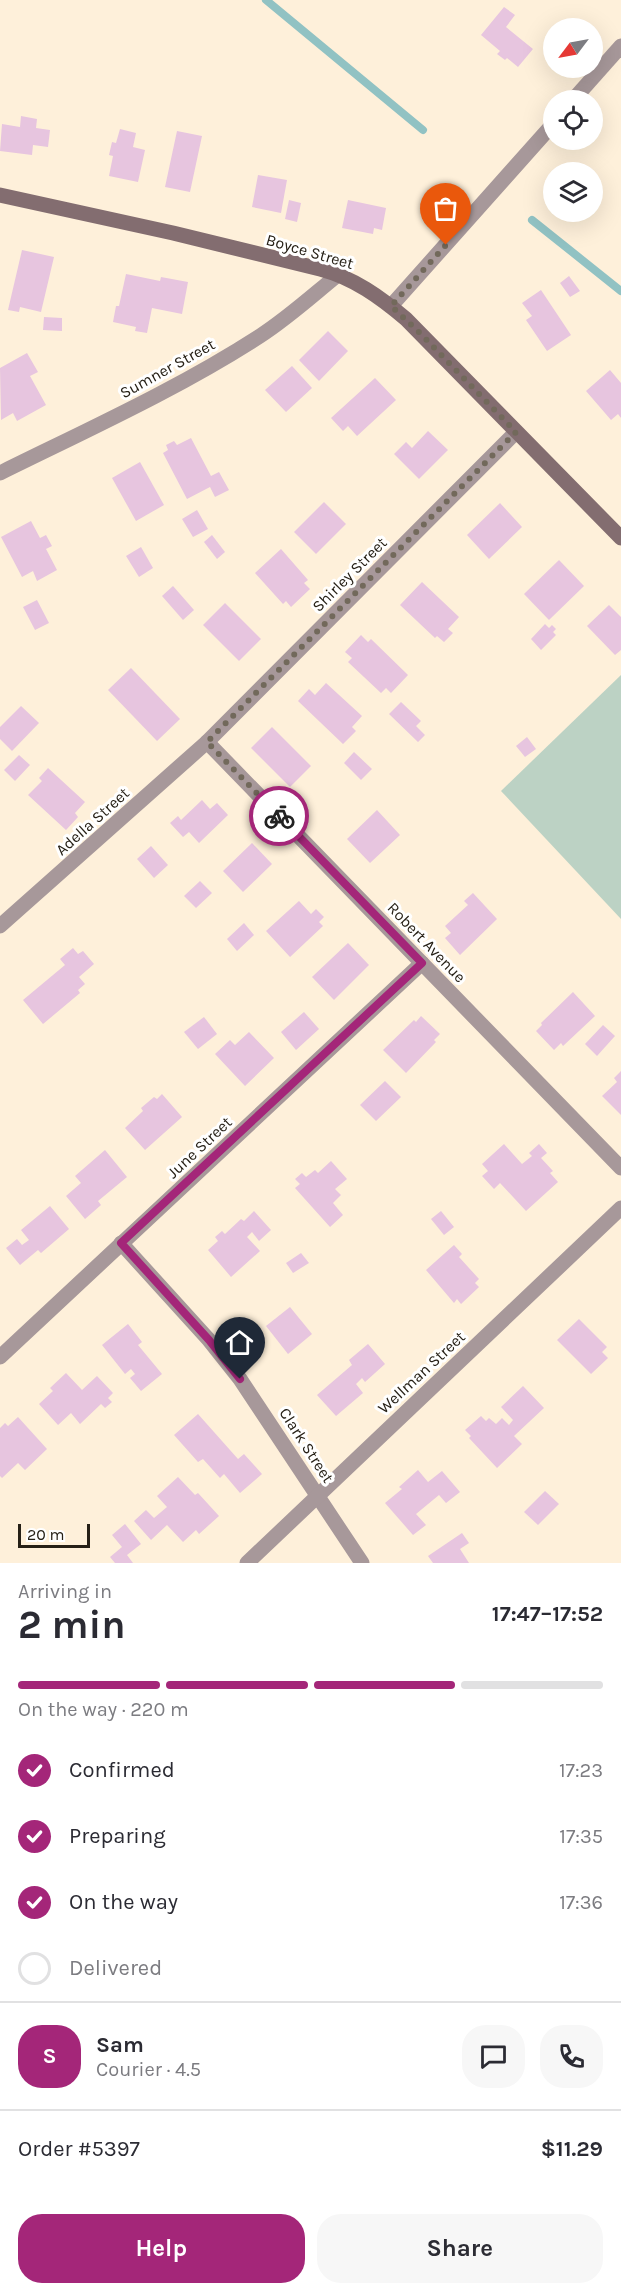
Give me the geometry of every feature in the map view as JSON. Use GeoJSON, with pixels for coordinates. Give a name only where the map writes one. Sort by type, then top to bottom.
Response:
{"type":"FeatureCollection","features":[{"type":"Feature","properties":{"kind":"street"},"geometry":{"type":"LineString","coordinates":[[582,90],[621,46]]}},
{"type":"Feature","properties":{"kind":"street"},"geometry":{"type":"LineString","coordinates":[[391,306],[543,135]]}},
{"type":"Feature","properties":{"kind":"street","name":"Boyce Street"},"geometry":{"type":"LineString","coordinates":[[0,195],[173,233],[339,274],[364,287],[391,306],[421,334],[621,538]]}},
{"type":"Feature","properties":{"kind":"street","name":"Sumner Street"},"geometry":{"type":"LineString","coordinates":[[0,473],[115,416],[261,336],[339,274]]}},
{"type":"Feature","properties":{"kind":"street","name":"Shirley Street"},"geometry":{"type":"LineString","coordinates":[[207,742],[516,432]]}},
{"type":"Feature","properties":{"kind":"street","name":"Adella Street"},"geometry":{"type":"LineString","coordinates":[[0,926],[207,742]]}},
{"type":"Feature","properties":{"kind":"street","name":"Robert Avenue"},"geometry":{"type":"LineString","coordinates":[[207,742],[621,1168]]}},
{"type":"Feature","properties":{"kind":"street","name":"June Street"},"geometry":{"type":"LineString","coordinates":[[0,1357],[422,963]]}},
{"type":"Feature","properties":{"kind":"street","name":"Wellman Street"},"geometry":{"type":"LineString","coordinates":[[247,1563],[621,1208]]}},
{"type":"Feature","properties":{"kind":"street","name":"Clark Street"},"geometry":{"type":"LineString","coordinates":[[121,1243],[225,1359],[255,1399],[362,1563]]}},
{"type":"Feature","properties":{"kind":"green space"},"geometry":{"type":"Polygon","coordinates":[[[621,675],[621,919],[501,791],[621,675]]]}},
{"type":"Feature","properties":{"kind":"building"},"geometry":{"type":"Polygon","coordinates":[[[504,7],[515,15],[506,27],[533,49],[518,67],[507,58],[505,60],[497,54],[500,51],[481,35],[504,7]]]}},
{"type":"Feature","properties":{"kind":"building"},"geometry":{"type":"Polygon","coordinates":[[[21,116],[37,119],[36,128],[50,130],[48,147],[33,145],[32,155],[0,151],[2,124],[20,127],[21,116]]]}},
{"type":"Feature","properties":{"kind":"building"},"geometry":{"type":"Polygon","coordinates":[[[120,129],[136,133],[133,147],[145,150],[138,182],[109,176],[113,156],[109,155],[112,142],[116,143],[120,129]]]}},
{"type":"Feature","properties":{"kind":"building"},"geometry":{"type":"Polygon","coordinates":[[[177,131],[202,136],[190,192],[165,187],[177,131]]]}},
{"type":"Feature","properties":{"kind":"building"},"geometry":{"type":"Polygon","coordinates":[[[258,175],[287,180],[281,213],[252,207],[258,175]]]}},
{"type":"Feature","properties":{"kind":"building"},"geometry":{"type":"Polygon","coordinates":[[[289,200],[301,203],[297,222],[285,219],[289,200]]]}},
{"type":"Feature","properties":{"kind":"building"},"geometry":{"type":"Polygon","coordinates":[[[348,200],[386,208],[382,230],[374,228],[373,234],[342,228],[348,200]]]}},
{"type":"Feature","properties":{"kind":"building"},"geometry":{"type":"Polygon","coordinates":[[[22,250],[54,257],[41,312],[20,307],[19,312],[8,310],[22,250]]]}},
{"type":"Feature","properties":{"kind":"building"},"geometry":{"type":"Polygon","coordinates":[[[126,274],[160,281],[161,277],[188,282],[182,314],[152,308],[147,333],[135,331],[136,327],[113,322],[126,274]]]}},
{"type":"Feature","properties":{"kind":"building"},"geometry":{"type":"Polygon","coordinates":[[[569,276],[580,291],[570,297],[560,283],[569,276]]]}},
{"type":"Feature","properties":{"kind":"building"},"geometry":{"type":"Polygon","coordinates":[[[541,290],[571,335],[547,351],[526,320],[532,316],[522,303],[541,290]]]}},
{"type":"Feature","properties":{"kind":"building"},"geometry":{"type":"Polygon","coordinates":[[[44,317],[62,318],[62,331],[43,330],[44,317]]]}},
{"type":"Feature","properties":{"kind":"building"},"geometry":{"type":"Polygon","coordinates":[[[328,331],[348,351],[319,381],[299,360],[328,331]]]}},
{"type":"Feature","properties":{"kind":"building"},"geometry":{"type":"Polygon","coordinates":[[[27,353],[38,372],[30,376],[46,405],[17,421],[13,413],[1,420],[0,368],[27,353]]]}},
{"type":"Feature","properties":{"kind":"building"},"geometry":{"type":"Polygon","coordinates":[[[292,366],[312,388],[286,412],[265,390],[292,366]]]}},
{"type":"Feature","properties":{"kind":"building"},"geometry":{"type":"Polygon","coordinates":[[[610,370],[621,383],[621,418],[618,414],[611,420],[586,391],[610,370]]]}},
{"type":"Feature","properties":{"kind":"building"},"geometry":{"type":"Polygon","coordinates":[[[375,378],[396,400],[357,436],[348,426],[343,431],[331,418],[375,378]]]}},
{"type":"Feature","properties":{"kind":"building"},"geometry":{"type":"Polygon","coordinates":[[[428,431],[448,450],[419,479],[394,454],[406,442],[412,448],[428,431]]]}},
{"type":"Feature","properties":{"kind":"building"},"geometry":{"type":"Polygon","coordinates":[[[191,438],[211,476],[219,472],[229,490],[215,497],[210,487],[187,499],[163,453],[168,450],[166,445],[174,441],[177,445],[191,438]]]}},
{"type":"Feature","properties":{"kind":"building"},"geometry":{"type":"Polygon","coordinates":[[[140,462],[164,505],[136,521],[112,478],[140,462]]]}},
{"type":"Feature","properties":{"kind":"building"},"geometry":{"type":"Polygon","coordinates":[[[324,502],[346,524],[316,554],[294,532],[324,502]]]}},
{"type":"Feature","properties":{"kind":"building"},"geometry":{"type":"Polygon","coordinates":[[[500,503],[522,527],[489,559],[467,535],[500,503]]]}},
{"type":"Feature","properties":{"kind":"building"},"geometry":{"type":"Polygon","coordinates":[[[197,510],[208,529],[193,537],[182,519],[197,510]]]}},
{"type":"Feature","properties":{"kind":"building"},"geometry":{"type":"Polygon","coordinates":[[[31,521],[40,538],[46,535],[52,546],[46,549],[57,570],[37,581],[33,571],[22,577],[1,537],[31,521]]]}},
{"type":"Feature","properties":{"kind":"building"},"geometry":{"type":"Polygon","coordinates":[[[212,535],[225,552],[217,559],[204,542],[212,535]]]}},
{"type":"Feature","properties":{"kind":"building"},"geometry":{"type":"Polygon","coordinates":[[[141,547],[153,568],[139,577],[126,556],[141,547]]]}},
{"type":"Feature","properties":{"kind":"building"},"geometry":{"type":"Polygon","coordinates":[[[281,549],[308,580],[304,583],[310,589],[291,607],[286,601],[283,604],[255,573],[281,549]]]}},
{"type":"Feature","properties":{"kind":"building"},"geometry":{"type":"Polygon","coordinates":[[[559,560],[584,586],[549,620],[524,594],[559,560]]]}},
{"type":"Feature","properties":{"kind":"building"},"geometry":{"type":"Polygon","coordinates":[[[422,582],[459,617],[448,629],[453,633],[444,642],[437,636],[435,638],[400,605],[422,582]]]}},
{"type":"Feature","properties":{"kind":"building"},"geometry":{"type":"Polygon","coordinates":[[[173,586],[194,610],[183,620],[162,596],[173,586]]]}},
{"type":"Feature","properties":{"kind":"building"},"geometry":{"type":"Polygon","coordinates":[[[37,600],[49,623],[35,630],[23,607],[37,600]]]}},
{"type":"Feature","properties":{"kind":"building"},"geometry":{"type":"Polygon","coordinates":[[[225,603],[261,639],[239,661],[203,625],[225,603]]]}},
{"type":"Feature","properties":{"kind":"building"},"geometry":{"type":"Polygon","coordinates":[[[609,605],[621,617],[621,650],[615,655],[587,626],[609,605]]]}},
{"type":"Feature","properties":{"kind":"building"},"geometry":{"type":"Polygon","coordinates":[[[545,624],[549,628],[552,625],[556,629],[553,632],[556,635],[541,650],[531,639],[545,624]]]}},
{"type":"Feature","properties":{"kind":"building"},"geometry":{"type":"Polygon","coordinates":[[[361,635],[368,642],[371,639],[408,675],[391,693],[386,688],[381,693],[348,662],[352,658],[345,652],[361,635]]]}},
{"type":"Feature","properties":{"kind":"building"},"geometry":{"type":"Polygon","coordinates":[[[131,668],[180,719],[157,741],[108,690],[131,668]]]}},
{"type":"Feature","properties":{"kind":"building"},"geometry":{"type":"Polygon","coordinates":[[[326,683],[362,716],[352,727],[356,731],[343,744],[298,701],[309,689],[315,695],[326,683]]]}},
{"type":"Feature","properties":{"kind":"building"},"geometry":{"type":"Polygon","coordinates":[[[401,702],[421,721],[416,726],[425,735],[418,742],[389,714],[401,702]]]}},
{"type":"Feature","properties":{"kind":"building"},"geometry":{"type":"Polygon","coordinates":[[[21,706],[39,723],[12,751],[0,739],[0,727],[21,706]]]}},
{"type":"Feature","properties":{"kind":"building"},"geometry":{"type":"Polygon","coordinates":[[[272,727],[311,766],[290,787],[251,748],[272,727]]]}},
{"type":"Feature","properties":{"kind":"building"},"geometry":{"type":"Polygon","coordinates":[[[527,737],[536,749],[525,757],[516,746],[527,737]]]}},
{"type":"Feature","properties":{"kind":"building"},"geometry":{"type":"Polygon","coordinates":[[[354,752],[372,769],[361,780],[344,763],[354,752]]]}},
{"type":"Feature","properties":{"kind":"building"},"geometry":{"type":"Polygon","coordinates":[[[19,755],[30,765],[15,781],[4,770],[19,755]]]}},
{"type":"Feature","properties":{"kind":"building"},"geometry":{"type":"Polygon","coordinates":[[[48,768],[85,802],[75,813],[78,817],[66,830],[28,795],[42,781],[39,778],[48,768]]]}},
{"type":"Feature","properties":{"kind":"building"},"geometry":{"type":"Polygon","coordinates":[[[202,800],[210,809],[217,803],[228,815],[199,843],[189,832],[183,837],[170,823],[178,816],[181,820],[202,800]]]}},
{"type":"Feature","properties":{"kind":"building"},"geometry":{"type":"Polygon","coordinates":[[[377,810],[400,835],[370,863],[347,839],[377,810]]]}},
{"type":"Feature","properties":{"kind":"building"},"geometry":{"type":"Polygon","coordinates":[[[252,843],[272,864],[243,892],[223,871],[252,843]]]}},
{"type":"Feature","properties":{"kind":"building"},"geometry":{"type":"Polygon","coordinates":[[[151,846],[168,865],[154,878],[137,859],[151,846]]]}},
{"type":"Feature","properties":{"kind":"building"},"geometry":{"type":"Polygon","coordinates":[[[200,881],[212,893],[196,908],[184,896],[200,881]]]}},
{"type":"Feature","properties":{"kind":"building"},"geometry":{"type":"Polygon","coordinates":[[[473,893],[497,919],[460,955],[445,938],[451,933],[445,926],[468,905],[464,901],[473,893]]]}},
{"type":"Feature","properties":{"kind":"building"},"geometry":{"type":"Polygon","coordinates":[[[299,901],[311,914],[316,909],[324,917],[319,922],[323,926],[290,957],[266,931],[299,901]]]}},
{"type":"Feature","properties":{"kind":"building"},"geometry":{"type":"Polygon","coordinates":[[[244,923],[254,935],[237,951],[227,939],[244,923]]]}},
{"type":"Feature","properties":{"kind":"building"},"geometry":{"type":"Polygon","coordinates":[[[348,943],[369,965],[334,1000],[312,977],[348,943]]]}},
{"type":"Feature","properties":{"kind":"building"},"geometry":{"type":"Polygon","coordinates":[[[73,948],[78,954],[83,951],[94,964],[79,977],[85,984],[78,990],[80,993],[43,1024],[23,1000],[65,965],[60,959],[73,948]]]}},
{"type":"Feature","properties":{"kind":"building"},"geometry":{"type":"Polygon","coordinates":[[[573,992],[595,1016],[563,1046],[561,1043],[554,1050],[536,1031],[542,1025],[541,1023],[573,992]]]}},
{"type":"Feature","properties":{"kind":"building"},"geometry":{"type":"Polygon","coordinates":[[[304,1012],[319,1029],[296,1050],[281,1032],[304,1012]]]}},
{"type":"Feature","properties":{"kind":"building"},"geometry":{"type":"Polygon","coordinates":[[[421,1016],[440,1034],[434,1040],[436,1042],[406,1073],[383,1050],[421,1016]]]}},
{"type":"Feature","properties":{"kind":"building"},"geometry":{"type":"Polygon","coordinates":[[[204,1017],[217,1034],[198,1049],[184,1032],[204,1017]]]}},
{"type":"Feature","properties":{"kind":"building"},"geometry":{"type":"Polygon","coordinates":[[[603,1025],[615,1036],[597,1056],[585,1044],[603,1025]]]}},
{"type":"Feature","properties":{"kind":"building"},"geometry":{"type":"Polygon","coordinates":[[[249,1032],[274,1058],[245,1086],[215,1054],[230,1040],[235,1045],[249,1032]]]}},
{"type":"Feature","properties":{"kind":"building"},"geometry":{"type":"Polygon","coordinates":[[[621,1071],[621,1115],[602,1096],[617,1082],[614,1078],[621,1071]]]}},
{"type":"Feature","properties":{"kind":"building"},"geometry":{"type":"Polygon","coordinates":[[[385,1081],[401,1097],[376,1121],[360,1105],[385,1081]]]}},
{"type":"Feature","properties":{"kind":"building"},"geometry":{"type":"Polygon","coordinates":[[[162,1094],[182,1117],[145,1150],[125,1128],[143,1111],[141,1108],[154,1097],[157,1099],[162,1094]]]}},
{"type":"Feature","properties":{"kind":"building"},"geometry":{"type":"Polygon","coordinates":[[[504,1144],[522,1164],[532,1156],[529,1153],[539,1144],[547,1153],[541,1158],[553,1171],[550,1173],[558,1182],[526,1211],[500,1183],[494,1189],[482,1176],[488,1171],[482,1164],[504,1144]]]}},
{"type":"Feature","properties":{"kind":"building"},"geometry":{"type":"Polygon","coordinates":[[[105,1150],[127,1177],[98,1201],[101,1205],[85,1219],[66,1196],[81,1183],[75,1176],[105,1150]]]}},
{"type":"Feature","properties":{"kind":"building"},"geometry":{"type":"Polygon","coordinates":[[[331,1161],[347,1179],[335,1189],[341,1195],[333,1203],[343,1215],[330,1227],[295,1188],[300,1184],[295,1179],[302,1173],[306,1177],[315,1170],[318,1173],[331,1161]]]}},
{"type":"Feature","properties":{"kind":"building"},"geometry":{"type":"Polygon","coordinates":[[[50,1206],[69,1229],[41,1253],[38,1250],[20,1265],[6,1248],[17,1239],[22,1245],[29,1240],[21,1230],[50,1206]]]}},
{"type":"Feature","properties":{"kind":"building"},"geometry":{"type":"Polygon","coordinates":[[[254,1211],[271,1230],[259,1241],[252,1232],[247,1237],[260,1251],[231,1277],[208,1250],[218,1241],[215,1237],[222,1231],[225,1234],[241,1219],[244,1221],[254,1211]]]}},
{"type":"Feature","properties":{"kind":"building"},"geometry":{"type":"Polygon","coordinates":[[[441,1211],[454,1227],[444,1235],[431,1219],[441,1211]]]}},
{"type":"Feature","properties":{"kind":"building"},"geometry":{"type":"Polygon","coordinates":[[[454,1245],[462,1254],[459,1257],[479,1279],[475,1283],[479,1287],[461,1304],[457,1299],[454,1303],[426,1270],[454,1245]]]}},
{"type":"Feature","properties":{"kind":"building"},"geometry":{"type":"Polygon","coordinates":[[[301,1253],[309,1263],[293,1273],[286,1263],[301,1253]]]}},
{"type":"Feature","properties":{"kind":"building"},"geometry":{"type":"Polygon","coordinates":[[[290,1307],[312,1334],[288,1354],[266,1326],[290,1307]]]}},
{"type":"Feature","properties":{"kind":"building"},"geometry":{"type":"Polygon","coordinates":[[[579,1319],[607,1347],[602,1352],[608,1358],[591,1374],[557,1340],[579,1319]]]}},
{"type":"Feature","properties":{"kind":"building"},"geometry":{"type":"Polygon","coordinates":[[[128,1324],[142,1342],[138,1345],[162,1374],[141,1391],[130,1378],[135,1374],[131,1369],[125,1374],[102,1345],[128,1324]]]}},
{"type":"Feature","properties":{"kind":"building"},"geometry":{"type":"Polygon","coordinates":[[[368,1344],[385,1364],[365,1382],[362,1378],[356,1384],[363,1393],[336,1416],[317,1395],[352,1365],[349,1360],[368,1344]]]}},
{"type":"Feature","properties":{"kind":"building"},"geometry":{"type":"Polygon","coordinates":[[[66,1373],[82,1390],[97,1376],[113,1393],[108,1398],[112,1402],[105,1408],[101,1404],[80,1424],[71,1413],[58,1425],[39,1404],[53,1391],[50,1388],[66,1373]]]}},
{"type":"Feature","properties":{"kind":"building"},"geometry":{"type":"Polygon","coordinates":[[[523,1386],[544,1408],[514,1436],[522,1444],[497,1468],[469,1438],[471,1436],[465,1430],[481,1416],[486,1421],[489,1418],[496,1424],[502,1418],[509,1425],[513,1420],[501,1407],[523,1386]]]}},
{"type":"Feature","properties":{"kind":"building"},"geometry":{"type":"Polygon","coordinates":[[[198,1414],[238,1459],[244,1454],[262,1474],[240,1493],[224,1474],[220,1478],[203,1459],[198,1462],[174,1435],[198,1414]]]}},
{"type":"Feature","properties":{"kind":"building"},"geometry":{"type":"Polygon","coordinates":[[[18,1417],[47,1449],[25,1470],[18,1463],[2,1478],[0,1476],[0,1428],[5,1423],[8,1426],[18,1417]]]}},
{"type":"Feature","properties":{"kind":"building"},"geometry":{"type":"Polygon","coordinates":[[[418,1470],[428,1482],[442,1471],[460,1492],[446,1503],[439,1495],[416,1514],[426,1525],[413,1535],[385,1503],[402,1489],[399,1487],[418,1470]]]}},
{"type":"Feature","properties":{"kind":"building"},"geometry":{"type":"Polygon","coordinates":[[[178,1477],[195,1495],[198,1493],[219,1516],[199,1534],[196,1530],[183,1542],[167,1525],[151,1540],[134,1521],[146,1510],[154,1518],[167,1507],[157,1496],[178,1477]]]}},
{"type":"Feature","properties":{"kind":"building"},"geometry":{"type":"Polygon","coordinates":[[[545,1491],[559,1504],[538,1525],[524,1512],[545,1491]]]}},
{"type":"Feature","properties":{"kind":"building"},"geometry":{"type":"Polygon","coordinates":[[[125,1524],[141,1544],[127,1555],[133,1563],[115,1563],[110,1557],[122,1547],[112,1535],[125,1524]]]}},
{"type":"Feature","properties":{"kind":"building"},"geometry":{"type":"Polygon","coordinates":[[[462,1533],[469,1543],[460,1549],[469,1563],[433,1563],[428,1556],[462,1533]]]}},
{"type":"Feature","properties":{"kind":"waterway"},"geometry":{"type":"LineString","coordinates":[[266,0],[423,130]]}},
{"type":"Feature","properties":{"kind":"waterway"},"geometry":{"type":"LineString","coordinates":[[532,220],[621,291]]}},
{"type":"Feature","properties":{"kind":"way so far"},"geometry":{"type":"LineString","coordinates":[[279,816],[207,742],[516,432],[391,306],[446,245]]}},
{"type":"Feature","properties":{"kind":"route"},"geometry":{"type":"LineString","coordinates":[[240,1379],[209,1340],[121,1243],[422,963],[279,816]]}}]}
